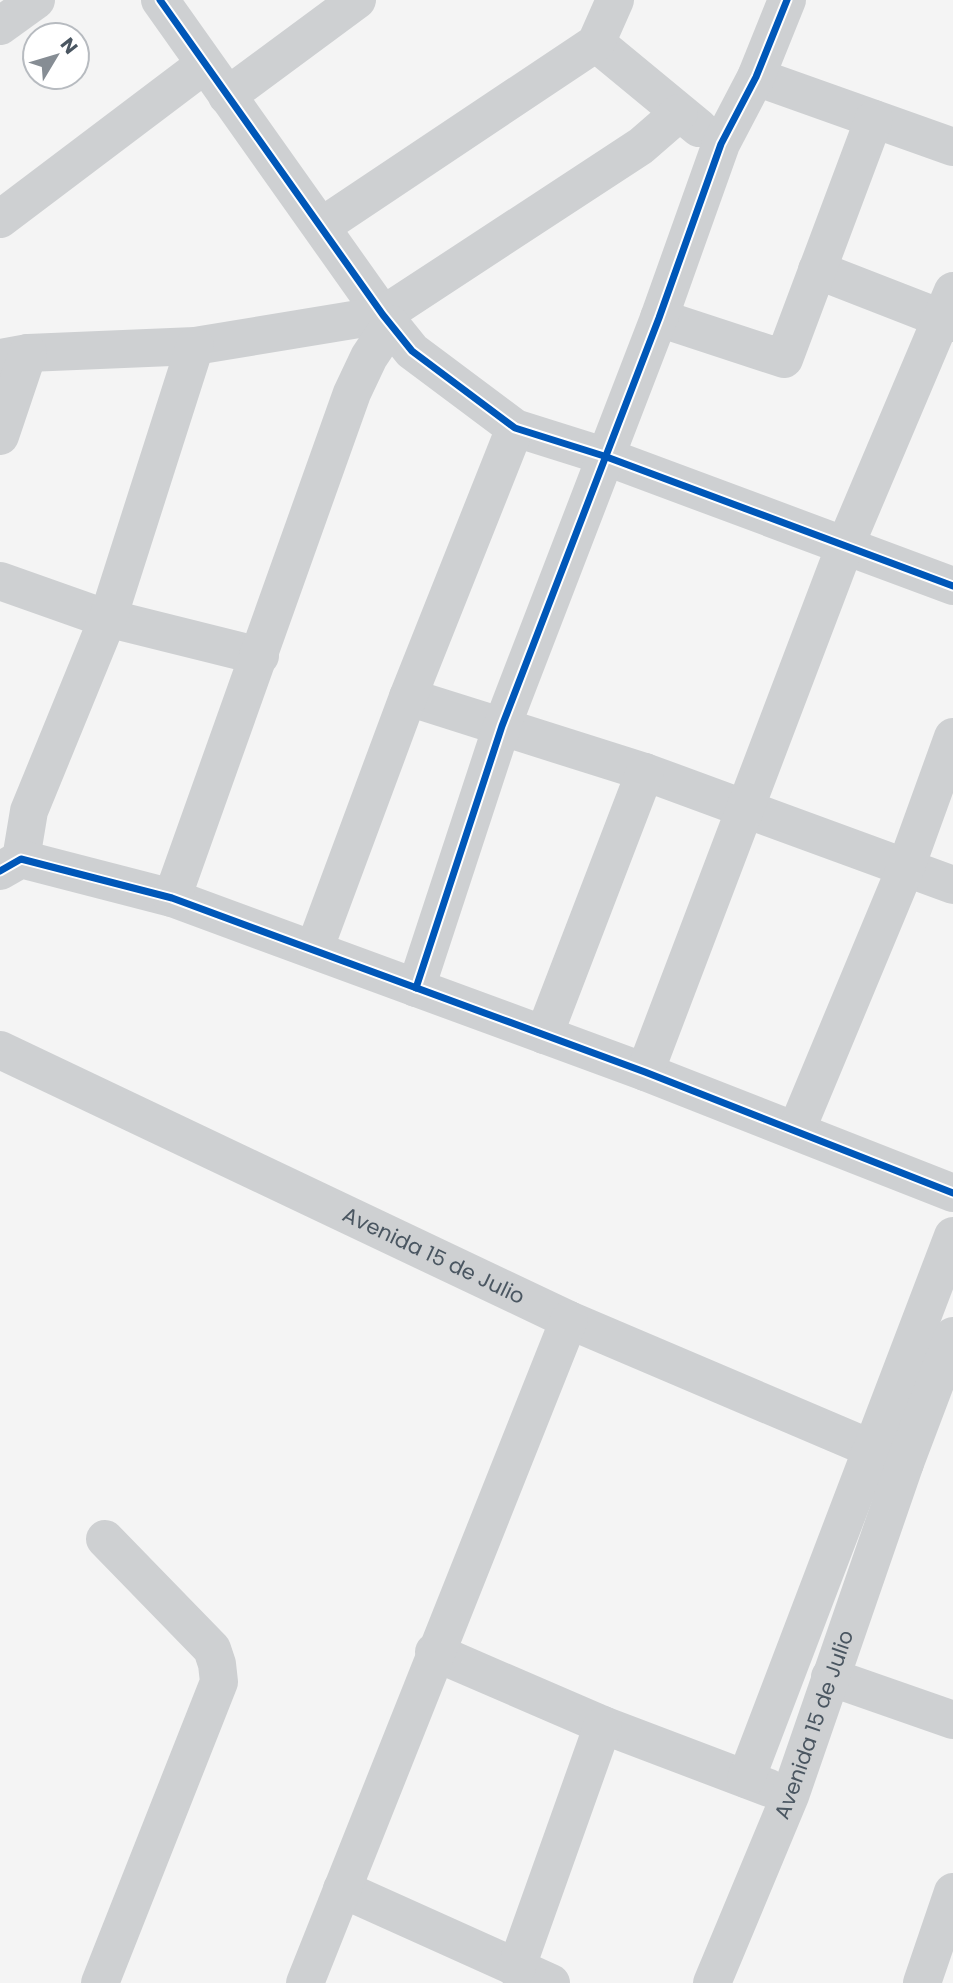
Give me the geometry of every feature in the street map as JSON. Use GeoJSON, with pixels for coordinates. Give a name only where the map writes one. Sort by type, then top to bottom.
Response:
{"type":"FeatureCollection","features":[{"type":"Feature","properties":{"kind":"street"},"geometry":{"type":"LineString","coordinates":[[0,26],[36,0]]}},
{"type":"Feature","properties":{"kind":"street"},"geometry":{"type":"LineString","coordinates":[[160,0],[387,320],[412,351],[434,369],[514,428],[604,456],[953,586]]}},
{"type":"Feature","properties":{"kind":"street"},"geometry":{"type":"LineString","coordinates":[[227,96],[357,0]]}},
{"type":"Feature","properties":{"kind":"street"},"geometry":{"type":"LineString","coordinates":[[322,226],[596,43],[615,0]]}},
{"type":"Feature","properties":{"kind":"street"},"geometry":{"type":"LineString","coordinates":[[416,988],[502,726],[659,318],[721,144],[756,76],[788,0]]}},
{"type":"Feature","properties":{"kind":"street"},"geometry":{"type":"LineString","coordinates":[[596,43],[679,113],[721,144]]}},
{"type":"Feature","properties":{"kind":"street"},"geometry":{"type":"LineString","coordinates":[[0,219],[204,65]]}},
{"type":"Feature","properties":{"kind":"street"},"geometry":{"type":"LineString","coordinates":[[756,76],[953,147]]}},
{"type":"Feature","properties":{"kind":"street"},"geometry":{"type":"LineString","coordinates":[[0,436],[14,355],[195,346],[387,320],[641,146],[679,113]]}},
{"type":"Feature","properties":{"kind":"street"},"geometry":{"type":"LineString","coordinates":[[659,318],[784,359],[874,119]]}},
{"type":"Feature","properties":{"kind":"street"},"geometry":{"type":"LineString","coordinates":[[645,1072],[845,545],[949,311],[817,270]]}},
{"type":"Feature","properties":{"kind":"street"},"geometry":{"type":"LineString","coordinates":[[172,898],[360,372],[387,320]]}},
{"type":"Feature","properties":{"kind":"street"},"geometry":{"type":"LineString","coordinates":[[195,346],[108,618],[29,811],[11,865],[172,898],[645,1072],[953,1193]]}},
{"type":"Feature","properties":{"kind":"street"},"geometry":{"type":"LineString","coordinates":[[314,950],[408,697],[514,428]]}},
{"type":"Feature","properties":{"kind":"street"},"geometry":{"type":"LineString","coordinates":[[0,582],[108,618],[260,656]]}},
{"type":"Feature","properties":{"kind":"street"},"geometry":{"type":"LineString","coordinates":[[408,697],[645,772],[953,885]]}},
{"type":"Feature","properties":{"kind":"street"},"geometry":{"type":"LineString","coordinates":[[796,1131],[906,867],[953,737]]}},
{"type":"Feature","properties":{"kind":"street"},"geometry":{"type":"LineString","coordinates":[[544,1035],[645,772]]}},
{"type":"Feature","properties":{"kind":"street","name":"Avenida 15 de Julio"},"geometry":{"type":"LineString","coordinates":[[0,1050],[569,1320],[889,1456]]}},
{"type":"Feature","properties":{"kind":"street","name":"Avenida 15 de Julio"},"geometry":{"type":"LineString","coordinates":[[712,1983],[790,1796],[830,1677],[889,1456],[953,1236]]}},
{"type":"Feature","properties":{"kind":"street"},"geometry":{"type":"LineString","coordinates":[[305,1983],[569,1320]]}},
{"type":"Feature","properties":{"kind":"street","name":"Avenida 15 de Julio"},"geometry":{"type":"LineString","coordinates":[[746,1779],[889,1456],[953,1336]]}},
{"type":"Feature","properties":{"kind":"street"},"geometry":{"type":"LineString","coordinates":[[100,1983],[219,1682],[212,1649],[105,1539]]}},
{"type":"Feature","properties":{"kind":"street"},"geometry":{"type":"LineString","coordinates":[[435,1652],[603,1725],[790,1796]]}},
{"type":"Feature","properties":{"kind":"street"},"geometry":{"type":"LineString","coordinates":[[830,1677],[953,1720]]}},
{"type":"Feature","properties":{"kind":"street"},"geometry":{"type":"LineString","coordinates":[[342,1889],[529,1977],[603,1725]]}},
{"type":"Feature","properties":{"kind":"street"},"geometry":{"type":"LineString","coordinates":[[922,1983],[953,1892]]}},
{"type":"Feature","properties":{"kind":"cycle path"},"geometry":{"type":"LineString","coordinates":[[160,0],[383,315],[412,351],[515,428],[604,456],[953,586]]}},
{"type":"Feature","properties":{"kind":"cycle path"},"geometry":{"type":"LineString","coordinates":[[416,988],[502,726],[659,318],[721,144],[756,77],[787,0]]}},
{"type":"Feature","properties":{"kind":"cycle path"},"geometry":{"type":"LineString","coordinates":[[0,871],[21,859],[172,898],[645,1072],[953,1193]]}}]}
